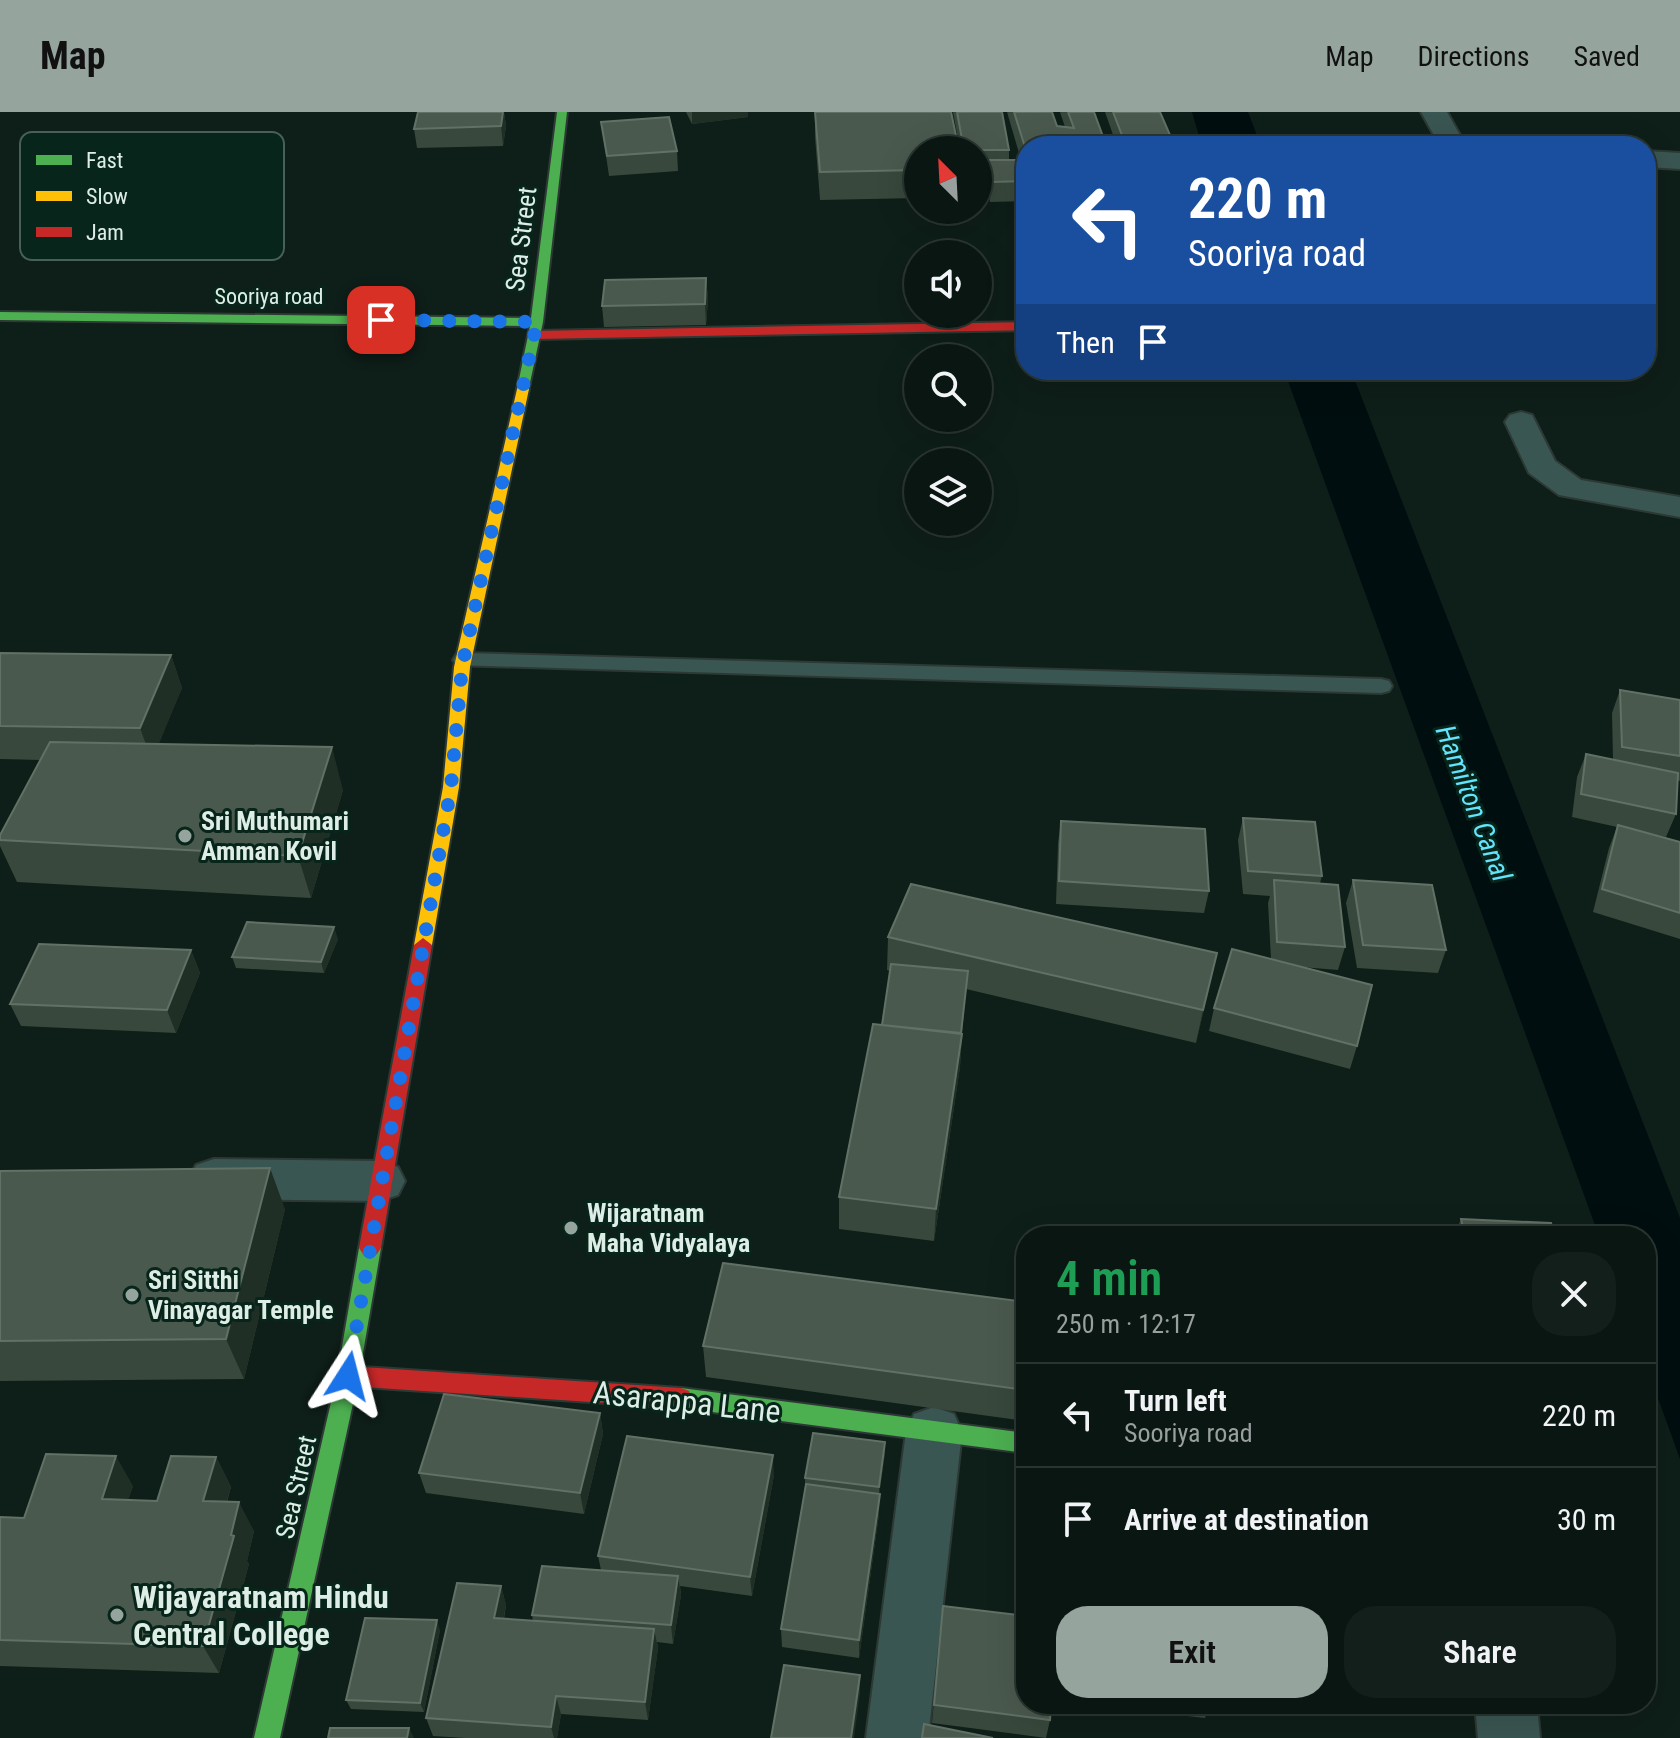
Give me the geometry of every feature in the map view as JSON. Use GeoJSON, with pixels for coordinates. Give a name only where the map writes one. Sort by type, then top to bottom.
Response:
{"type":"FeatureCollection","features":[{"type":"Feature","properties":{"kind":"street","name":"Sea Street"},"geometry":{"type":"LineString","coordinates":[[267,1738],[348,1376],[451,787],[464,660],[536,328],[562,112]]}},
{"type":"Feature","properties":{"kind":"street"},"geometry":{"type":"LineString","coordinates":[[1434,112],[1447,136]]}},
{"type":"Feature","properties":{"kind":"street"},"geometry":{"type":"LineString","coordinates":[[1656,160],[1680,161]]}},
{"type":"Feature","properties":{"kind":"street","name":"Sooriya road"},"geometry":{"type":"LineString","coordinates":[[0,316],[536,328],[1016,326]]}},
{"type":"Feature","properties":{"kind":"street"},"geometry":{"type":"LineString","coordinates":[[1521,422],[1541,466],[1571,488],[1680,507]]}},
{"type":"Feature","properties":{"kind":"street"},"geometry":{"type":"LineString","coordinates":[[174,1179],[380,1181]]}},
{"type":"Feature","properties":{"kind":"street","name":"Asarappa Lane"},"geometry":{"type":"LineString","coordinates":[[348,1376],[670,1397],[1016,1442]]}},
{"type":"Feature","properties":{"kind":"street"},"geometry":{"type":"LineString","coordinates":[[897,1738],[934,1432]]}},
{"type":"Feature","properties":{"kind":"street"},"geometry":{"type":"LineString","coordinates":[[1507,1714],[1509,1738]]}},
{"type":"Feature","properties":{"kind":"lane"},"geometry":{"type":"LineString","coordinates":[[464,660],[1381,686]]}},
{"type":"Feature","properties":{"kind":"water"},"geometry":{"type":"Polygon","coordinates":[[[1192,112],[1248,112],[1257,136],[1199,136],[1192,112]]]}},
{"type":"Feature","properties":{"kind":"water","name":"Hamilton Canal"},"geometry":{"type":"Polygon","coordinates":[[[1288,380],[1355,380],[1680,1218],[1680,1459],[1656,1393],[1656,1226],[1595,1226],[1288,380]]]}},
{"type":"Feature","properties":{"kind":"building"},"geometry":{"type":"Polygon","coordinates":[[[418,112],[503,112],[501,126],[414,129],[418,112]]]}},
{"type":"Feature","properties":{"kind":"building"},"geometry":{"type":"Polygon","coordinates":[[[815,112],[951,112],[956,136],[904,136],[904,170],[820,172],[815,112]]]}},
{"type":"Feature","properties":{"kind":"building"},"geometry":{"type":"Polygon","coordinates":[[[957,112],[1002,112],[1009,150],[992,150],[992,136],[961,136],[957,112]]]}},
{"type":"Feature","properties":{"kind":"building"},"geometry":{"type":"Polygon","coordinates":[[[1014,112],[1052,112],[1057,126],[1074,128],[1068,112],[1094,112],[1103,136],[1022,136],[1014,112]]]}},
{"type":"Feature","properties":{"kind":"building"},"geometry":{"type":"Polygon","coordinates":[[[1113,112],[1160,112],[1170,136],[1122,136],[1113,112]]]}},
{"type":"Feature","properties":{"kind":"building"},"geometry":{"type":"Polygon","coordinates":[[[669,117],[677,151],[607,156],[601,122],[669,117]]]}},
{"type":"Feature","properties":{"kind":"building"},"geometry":{"type":"Polygon","coordinates":[[[992,160],[1016,160],[1016,181],[992,182],[992,160]]]}},
{"type":"Feature","properties":{"kind":"building"},"geometry":{"type":"Polygon","coordinates":[[[706,278],[705,304],[602,306],[605,280],[706,278]]]}},
{"type":"Feature","properties":{"kind":"building"},"geometry":{"type":"Polygon","coordinates":[[[0,653],[171,655],[140,728],[0,726],[0,653]]]}},
{"type":"Feature","properties":{"kind":"building"},"geometry":{"type":"Polygon","coordinates":[[[1620,690],[1680,700],[1680,756],[1622,747],[1620,690]]]}},
{"type":"Feature","properties":{"kind":"building"},"geometry":{"type":"Polygon","coordinates":[[[50,742],[332,747],[298,856],[0,840],[50,742]]]}},
{"type":"Feature","properties":{"kind":"building"},"geometry":{"type":"Polygon","coordinates":[[[1586,754],[1678,773],[1676,814],[1581,794],[1586,754]]]}},
{"type":"Feature","properties":{"kind":"building"},"geometry":{"type":"Polygon","coordinates":[[[1243,818],[1315,822],[1322,876],[1248,871],[1243,818]]]}},
{"type":"Feature","properties":{"kind":"building"},"geometry":{"type":"Polygon","coordinates":[[[1061,821],[1205,829],[1209,891],[1059,881],[1061,821]]]}},
{"type":"Feature","properties":{"kind":"building"},"geometry":{"type":"Polygon","coordinates":[[[1618,825],[1680,842],[1680,913],[1602,889],[1618,825]]]}},
{"type":"Feature","properties":{"kind":"building"},"geometry":{"type":"Polygon","coordinates":[[[1274,880],[1338,885],[1345,947],[1277,942],[1274,880]]]}},
{"type":"Feature","properties":{"kind":"building"},"geometry":{"type":"Polygon","coordinates":[[[1353,880],[1432,885],[1446,950],[1363,945],[1353,880]]]}},
{"type":"Feature","properties":{"kind":"building"},"geometry":{"type":"Polygon","coordinates":[[[911,884],[1217,953],[1203,1010],[888,937],[911,884]]]}},
{"type":"Feature","properties":{"kind":"building"},"geometry":{"type":"Polygon","coordinates":[[[247,922],[334,927],[321,962],[232,957],[247,922]]]}},
{"type":"Feature","properties":{"kind":"building"},"geometry":{"type":"Polygon","coordinates":[[[39,944],[191,950],[167,1010],[10,1004],[39,944]]]}},
{"type":"Feature","properties":{"kind":"building"},"geometry":{"type":"Polygon","coordinates":[[[1232,949],[1372,985],[1357,1046],[1214,1008],[1232,949]]]}},
{"type":"Feature","properties":{"kind":"building"},"geometry":{"type":"Polygon","coordinates":[[[891,964],[968,971],[961,1033],[882,1025],[891,964]]]}},
{"type":"Feature","properties":{"kind":"building"},"geometry":{"type":"Polygon","coordinates":[[[873,1024],[962,1034],[936,1209],[839,1197],[873,1024]]]}},
{"type":"Feature","properties":{"kind":"building","name":"Sri Sitthi Vinayagar Temple"},"geometry":{"type":"Polygon","coordinates":[[[270,1168],[226,1339],[0,1341],[0,1171],[270,1168]]]}},
{"type":"Feature","properties":{"kind":"building"},"geometry":{"type":"Polygon","coordinates":[[[1461,1219],[1551,1223],[1552,1226],[1463,1226],[1461,1219]]]}},
{"type":"Feature","properties":{"kind":"building"},"geometry":{"type":"Polygon","coordinates":[[[723,1263],[1016,1301],[1016,1389],[703,1346],[723,1263]]]}},
{"type":"Feature","properties":{"kind":"building"},"geometry":{"type":"Polygon","coordinates":[[[444,1394],[600,1413],[580,1493],[419,1473],[444,1394]]]}},
{"type":"Feature","properties":{"kind":"building"},"geometry":{"type":"Polygon","coordinates":[[[813,1433],[885,1442],[879,1487],[805,1478],[813,1433]]]}},
{"type":"Feature","properties":{"kind":"building"},"geometry":{"type":"Polygon","coordinates":[[[627,1436],[773,1455],[750,1577],[598,1556],[627,1436]]]}},
{"type":"Feature","properties":{"kind":"building","name":"Wijayaratnam Hindu Central College"},"geometry":{"type":"Polygon","coordinates":[[[46,1454],[116,1456],[102,1499],[157,1501],[171,1456],[216,1457],[203,1501],[239,1502],[231,1535],[234,1536],[203,1646],[0,1640],[0,1517],[24,1518],[46,1454]]]}},
{"type":"Feature","properties":{"kind":"building"},"geometry":{"type":"Polygon","coordinates":[[[806,1484],[880,1494],[859,1640],[781,1629],[806,1484]]]}},
{"type":"Feature","properties":{"kind":"building"},"geometry":{"type":"Polygon","coordinates":[[[542,1566],[678,1576],[671,1625],[532,1615],[542,1566]]]}},
{"type":"Feature","properties":{"kind":"building"},"geometry":{"type":"Polygon","coordinates":[[[457,1583],[501,1586],[494,1618],[654,1629],[645,1702],[556,1696],[551,1727],[426,1718],[457,1583]]]}},
{"type":"Feature","properties":{"kind":"building"},"geometry":{"type":"Polygon","coordinates":[[[943,1606],[1016,1615],[1016,1714],[1050,1714],[1050,1720],[934,1705],[943,1606]]]}},
{"type":"Feature","properties":{"kind":"building"},"geometry":{"type":"Polygon","coordinates":[[[365,1618],[437,1620],[420,1703],[346,1700],[365,1618]]]}},
{"type":"Feature","properties":{"kind":"building"},"geometry":{"type":"Polygon","coordinates":[[[784,1665],[860,1675],[851,1738],[771,1738],[784,1665]]]}},
{"type":"Feature","properties":{"kind":"building"},"geometry":{"type":"Polygon","coordinates":[[[924,1724],[993,1738],[922,1738],[924,1724]]]}},
{"type":"Feature","properties":{"kind":"building"},"geometry":{"type":"Polygon","coordinates":[[[330,1728],[409,1728],[407,1738],[328,1738],[330,1728]]]}},
{"type":"Feature","properties":{"kind":"traffic: fast"},"geometry":{"type":"LineString","coordinates":[[523,389],[535,335],[562,112]]}},
{"type":"Feature","properties":{"kind":"traffic: fast"},"geometry":{"type":"LineString","coordinates":[[0,316],[537,322]]}},
{"type":"Feature","properties":{"kind":"traffic: fast"},"geometry":{"type":"LineString","coordinates":[[267,1738],[348,1376],[370,1248]]}},
{"type":"Feature","properties":{"kind":"traffic: fast"},"geometry":{"type":"LineString","coordinates":[[681,1398],[1016,1442]]}},
{"type":"Feature","properties":{"kind":"traffic: slow"},"geometry":{"type":"LineString","coordinates":[[423,945],[451,787],[462,667],[523,389]]}},
{"type":"Feature","properties":{"kind":"traffic: jam"},"geometry":{"type":"LineString","coordinates":[[535,335],[1016,326]]}},
{"type":"Feature","properties":{"kind":"traffic: jam"},"geometry":{"type":"LineString","coordinates":[[370,1248],[423,945]]}},
{"type":"Feature","properties":{"kind":"traffic: jam"},"geometry":{"type":"LineString","coordinates":[[348,1376],[681,1398]]}},
{"type":"Feature","properties":{"kind":"place","name":"Sri Muthumari Amman Kovil"},"geometry":{"type":"Point","coordinates":[185,836]}},
{"type":"Feature","properties":{"kind":"place","name":"Wijaratnam Maha Vidyalaya"},"geometry":{"type":"Point","coordinates":[571,1228]}},
{"type":"Feature","properties":{"kind":"place","name":"Sri Sitthi Vinayagar Temple"},"geometry":{"type":"Point","coordinates":[132,1295]}},
{"type":"Feature","properties":{"kind":"place","name":"Wijayaratnam Hindu Central College"},"geometry":{"type":"Point","coordinates":[117,1615]}},
{"type":"Feature","properties":{"kind":"route"},"geometry":{"type":"LineString","coordinates":[[348,1376],[451,787],[462,667],[537,322],[381,320]]}}]}
